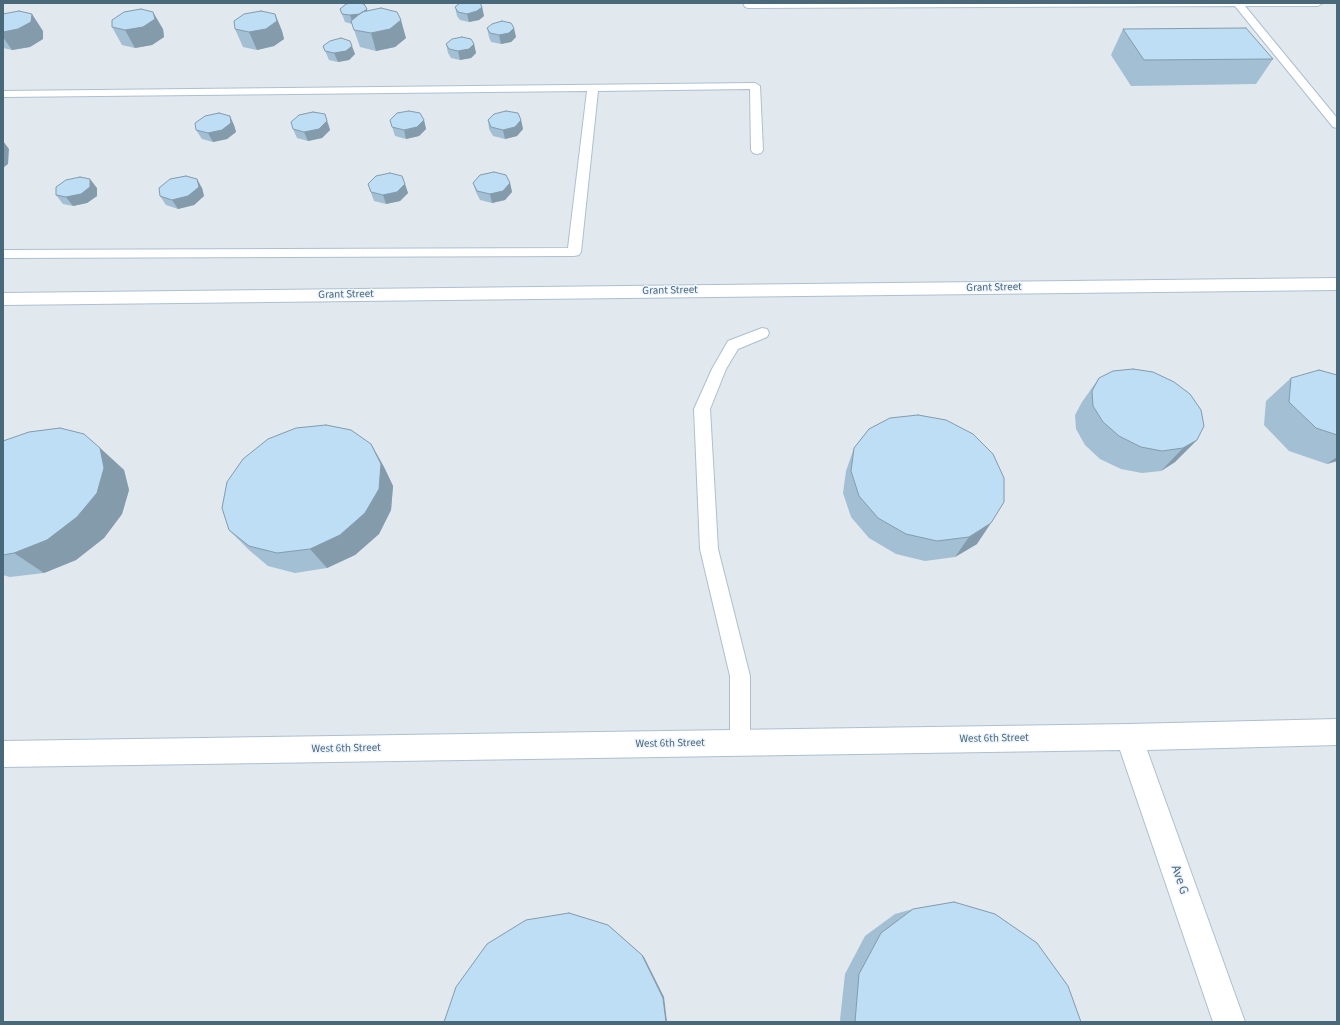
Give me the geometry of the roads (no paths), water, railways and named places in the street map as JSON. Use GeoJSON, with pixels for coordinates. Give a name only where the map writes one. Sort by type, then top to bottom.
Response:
{"type":"FeatureCollection","features":[{"type":"Feature","properties":{"kind":"street","name":"Grant Street"},"geometry":{"type":"LineString","coordinates":[[3,299],[1337,284]]}},
{"type":"Feature","properties":{"kind":"street","name":"West 6th Street"},"geometry":{"type":"LineString","coordinates":[[3,754],[1129,737],[1337,732]]}},
{"type":"Feature","properties":{"kind":"street","name":"Ave G"},"geometry":{"type":"LineString","coordinates":[[1129,737],[1229,1022]]}},
{"type":"Feature","properties":{"kind":"lane"},"geometry":{"type":"LineString","coordinates":[[748,3],[748,5],[1318,3]]}},
{"type":"Feature","properties":{"kind":"lane"},"geometry":{"type":"LineString","coordinates":[[1237,4],[1337,125]]}},
{"type":"Feature","properties":{"kind":"lane"},"geometry":{"type":"LineString","coordinates":[[3,94],[755,86],[757,150]]}},
{"type":"Feature","properties":{"kind":"lane"},"geometry":{"type":"LineString","coordinates":[[3,254],[574,252],[593,88]]}},
{"type":"Feature","properties":{"kind":"lane"},"geometry":{"type":"LineString","coordinates":[[740,743],[740,676],[709,549],[702,409],[719,369],[733,345],[762,332]]}}]}
